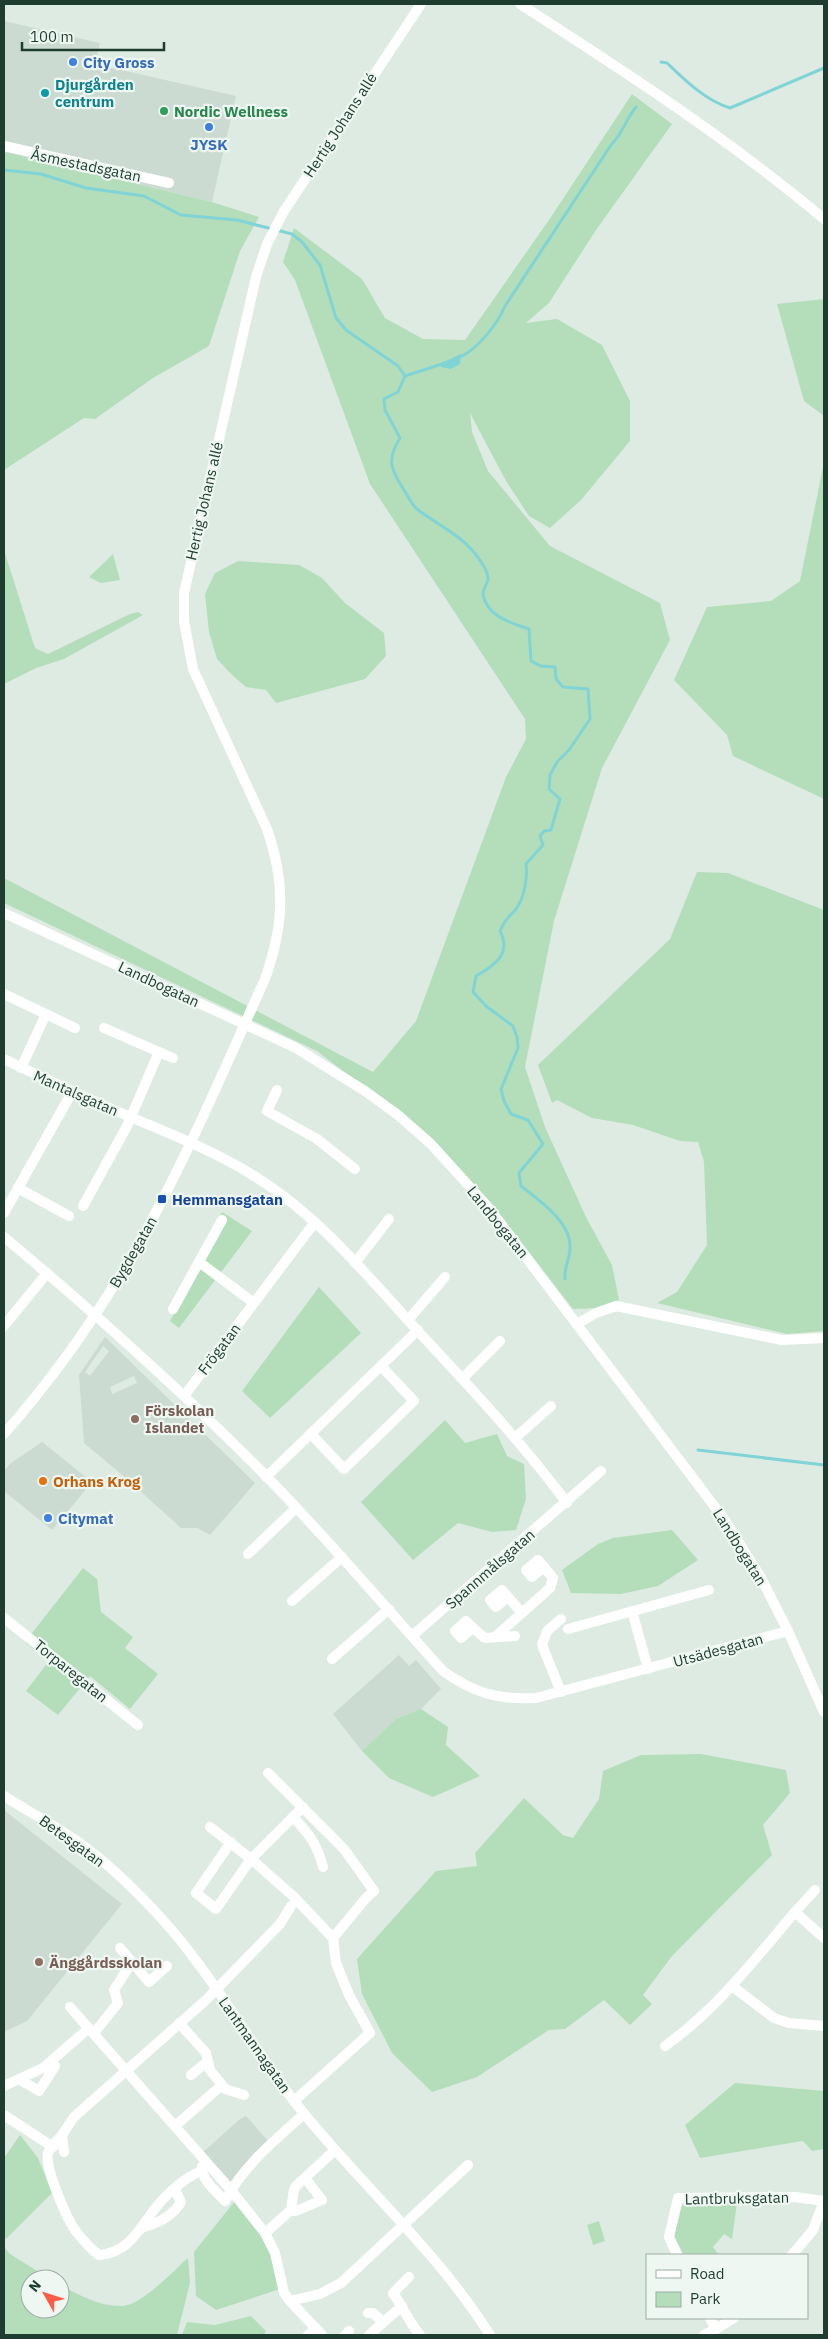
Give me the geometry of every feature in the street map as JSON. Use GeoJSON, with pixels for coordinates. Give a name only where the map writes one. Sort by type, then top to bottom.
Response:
{"type":"FeatureCollection","features":[{"type":"Feature","properties":{"kind":"street","name":"Hertig Johans allé"},"geometry":{"type":"LineString","coordinates":[[245,1024],[274,954],[280,918],[280,876],[267,829],[193,669],[184,621],[184,594],[251,296],[267,244],[280,217],[421,4]]}},
{"type":"Feature","properties":{"kind":"street"},"geometry":{"type":"LineString","coordinates":[[520,4],[672,104],[729,144],[824,219]]}},
{"type":"Feature","properties":{"kind":"street","name":"Åsmestadsgatan"},"geometry":{"type":"LineString","coordinates":[[4,146],[169,183]]}},
{"type":"Feature","properties":{"kind":"street","name":"Landbogatan"},"geometry":{"type":"LineString","coordinates":[[4,913],[296,1048],[335,1071],[398,1115],[431,1144],[488,1207],[724,1519],[760,1576],[788,1631],[824,1712]]}},
{"type":"Feature","properties":{"kind":"street"},"geometry":{"type":"LineString","coordinates":[[4,994],[75,1028]]}},
{"type":"Feature","properties":{"kind":"street","name":"Mantalsgatan"},"geometry":{"type":"LineString","coordinates":[[21,1068],[46,1014]]}},
{"type":"Feature","properties":{"kind":"street","name":"Bygdegatan"},"geometry":{"type":"LineString","coordinates":[[7,1430],[28,1405],[95,1314],[143,1236],[190,1142],[245,1024]]}},
{"type":"Feature","properties":{"kind":"street"},"geometry":{"type":"LineString","coordinates":[[104,1028],[173,1058]]}},
{"type":"Feature","properties":{"kind":"street","name":"Mantalsgatan"},"geometry":{"type":"LineString","coordinates":[[83,1206],[131,1118],[159,1052]]}},
{"type":"Feature","properties":{"kind":"street","name":"Mantalsgatan"},"geometry":{"type":"LineString","coordinates":[[4,1059],[72,1092],[190,1142]]}},
{"type":"Feature","properties":{"kind":"street"},"geometry":{"type":"LineString","coordinates":[[277,1090],[267,1112],[317,1140],[355,1169]]}},
{"type":"Feature","properties":{"kind":"street"},"geometry":{"type":"LineString","coordinates":[[4,1213],[72,1092]]}},
{"type":"Feature","properties":{"kind":"street"},"geometry":{"type":"LineString","coordinates":[[190,1142],[250,1173],[276,1190],[315,1222],[462,1378],[515,1438],[567,1503]]}},
{"type":"Feature","properties":{"kind":"street"},"geometry":{"type":"LineString","coordinates":[[18,1188],[68,1216]]}},
{"type":"Feature","properties":{"kind":"street"},"geometry":{"type":"LineString","coordinates":[[173,1309],[222,1220]]}},
{"type":"Feature","properties":{"kind":"street"},"geometry":{"type":"LineString","coordinates":[[354,1263],[389,1220]]}},
{"type":"Feature","properties":{"kind":"street","name":"Frögatan"},"geometry":{"type":"LineString","coordinates":[[184,1396],[315,1222]]}},
{"type":"Feature","properties":{"kind":"street"},"geometry":{"type":"LineString","coordinates":[[4,1237],[95,1314]]}},
{"type":"Feature","properties":{"kind":"street"},"geometry":{"type":"LineString","coordinates":[[199,1262],[254,1303]]}},
{"type":"Feature","properties":{"kind":"street"},"geometry":{"type":"LineString","coordinates":[[4,1326],[47,1273]]}},
{"type":"Feature","properties":{"kind":"street"},"geometry":{"type":"LineString","coordinates":[[408,1320],[445,1277]]}},
{"type":"Feature","properties":{"kind":"street"},"geometry":{"type":"LineString","coordinates":[[577,1324],[596,1313],[616,1306],[782,1340],[824,1338]]}},
{"type":"Feature","properties":{"kind":"street","name":"Utsädesgatan"},"geometry":{"type":"LineString","coordinates":[[95,1314],[184,1396],[266,1477],[342,1557],[443,1670],[464,1686],[503,1698],[536,1698],[788,1631]]}},
{"type":"Feature","properties":{"kind":"street"},"geometry":{"type":"LineString","coordinates":[[266,1477],[418,1330]]}},
{"type":"Feature","properties":{"kind":"street"},"geometry":{"type":"LineString","coordinates":[[462,1378],[500,1341]]}},
{"type":"Feature","properties":{"kind":"street"},"geometry":{"type":"LineString","coordinates":[[311,1434],[344,1468],[407,1408],[414,1401],[381,1366]]}},
{"type":"Feature","properties":{"kind":"street"},"geometry":{"type":"LineString","coordinates":[[515,1438],[551,1406]]}},
{"type":"Feature","properties":{"kind":"street","name":"Spannmålsgatan"},"geometry":{"type":"LineString","coordinates":[[412,1636],[567,1503],[570,1497],[601,1471]]}},
{"type":"Feature","properties":{"kind":"street"},"geometry":{"type":"LineString","coordinates":[[248,1554],[296,1508]]}},
{"type":"Feature","properties":{"kind":"street"},"geometry":{"type":"LineString","coordinates":[[292,1602],[342,1557]]}},
{"type":"Feature","properties":{"kind":"street"},"geometry":{"type":"LineString","coordinates":[[495,1637],[552,1584],[553,1578],[544,1567]]}},
{"type":"Feature","properties":{"kind":"street"},"geometry":{"type":"LineString","coordinates":[[568,1629],[709,1590]]}},
{"type":"Feature","properties":{"kind":"street"},"geometry":{"type":"LineString","coordinates":[[508,1597],[522,1613]]}},
{"type":"Feature","properties":{"kind":"street"},"geometry":{"type":"LineString","coordinates":[[332,1659],[389,1609]]}},
{"type":"Feature","properties":{"kind":"street"},"geometry":{"type":"LineString","coordinates":[[632,1611],[648,1669]]}},
{"type":"Feature","properties":{"kind":"street","name":"Torparegatan"},"geometry":{"type":"LineString","coordinates":[[4,1618],[138,1725]]}},
{"type":"Feature","properties":{"kind":"street"},"geometry":{"type":"LineString","coordinates":[[561,1619],[547,1631],[542,1645],[561,1692]]}},
{"type":"Feature","properties":{"kind":"street"},"geometry":{"type":"LineString","coordinates":[[473,1628],[485,1638],[515,1636]]}},
{"type":"Feature","properties":{"kind":"street"},"geometry":{"type":"LineString","coordinates":[[210,1827],[231,1842],[294,1897],[333,1938],[374,1891],[344,1849],[268,1773]]}},
{"type":"Feature","properties":{"kind":"street","name":"Betesgatan"},"geometry":{"type":"LineString","coordinates":[[4,1796],[82,1844],[135,1892]]}},
{"type":"Feature","properties":{"kind":"street"},"geometry":{"type":"LineString","coordinates":[[231,1842],[196,1893],[216,1909],[251,1859],[303,1807]]}},
{"type":"Feature","properties":{"kind":"street"},"geometry":{"type":"LineString","coordinates":[[294,1818],[312,1836],[319,1851],[323,1867]]}},
{"type":"Feature","properties":{"kind":"street"},"geometry":{"type":"LineString","coordinates":[[665,2046],[684,2033],[732,1986],[815,1890]]}},
{"type":"Feature","properties":{"kind":"street","name":"Lantmannagatan"},"geometry":{"type":"LineString","coordinates":[[135,1892],[182,1942],[304,2114],[440,2264],[464,2295],[490,2335]]}},
{"type":"Feature","properties":{"kind":"street","name":"Lantmannagatan"},"geometry":{"type":"LineString","coordinates":[[53,2147],[74,2117],[216,1989],[280,1924],[291,1906]]}},
{"type":"Feature","properties":{"kind":"street"},"geometry":{"type":"LineString","coordinates":[[795,1912],[824,1938]]}},
{"type":"Feature","properties":{"kind":"street","name":"Lantmannagatan"},"geometry":{"type":"LineString","coordinates":[[294,2101],[370,2033],[349,1994],[336,1963],[333,1938]]}},
{"type":"Feature","properties":{"kind":"street"},"geometry":{"type":"LineString","coordinates":[[120,1948],[149,1982],[167,1966]]}},
{"type":"Feature","properties":{"kind":"street"},"geometry":{"type":"LineString","coordinates":[[4,2086],[52,2062],[91,2030],[118,2003],[114,1990],[132,1962]]}},
{"type":"Feature","properties":{"kind":"street"},"geometry":{"type":"LineString","coordinates":[[732,1986],[761,2010],[774,2018],[789,2023],[824,2026]]}},
{"type":"Feature","properties":{"kind":"street"},"geometry":{"type":"LineString","coordinates":[[70,2007],[231,2190],[265,2233],[275,2252],[284,2293],[315,2333]]}},
{"type":"Feature","properties":{"kind":"street"},"geometry":{"type":"LineString","coordinates":[[179,2023],[206,2053],[210,2070],[225,2089],[244,2095]]}},
{"type":"Feature","properties":{"kind":"street"},"geometry":{"type":"LineString","coordinates":[[19,2079],[39,2091],[55,2066],[52,2062]]}},
{"type":"Feature","properties":{"kind":"street"},"geometry":{"type":"LineString","coordinates":[[191,2075],[207,2062]]}},
{"type":"Feature","properties":{"kind":"street"},"geometry":{"type":"LineString","coordinates":[[175,2126],[222,2085]]}},
{"type":"Feature","properties":{"kind":"street"},"geometry":{"type":"LineString","coordinates":[[202,2157],[201,2171],[207,2182],[225,2201],[231,2190],[272,2141],[304,2114]]}},
{"type":"Feature","properties":{"kind":"street"},"geometry":{"type":"LineString","coordinates":[[4,2115],[53,2147],[48,2152],[48,2161],[67,2217],[74,2230],[99,2255],[110,2254],[123,2249],[144,2227],[154,2210],[190,2176],[201,2171]]}},
{"type":"Feature","properties":{"kind":"street"},"geometry":{"type":"LineString","coordinates":[[62,2135],[64,2152]]}},
{"type":"Feature","properties":{"kind":"street"},"geometry":{"type":"LineString","coordinates":[[265,2233],[291,2210],[294,2190],[335,2150]]}},
{"type":"Feature","properties":{"kind":"street"},"geometry":{"type":"LineString","coordinates":[[290,2301],[320,2294],[341,2283],[468,2165]]}},
{"type":"Feature","properties":{"kind":"street"},"geometry":{"type":"LineString","coordinates":[[291,2210],[296,2211],[322,2200],[305,2178]]}},
{"type":"Feature","properties":{"kind":"street","name":"Lantbruksgatan"},"geometry":{"type":"LineString","coordinates":[[677,2254],[669,2237],[678,2198],[796,2197],[824,2201],[813,2230],[793,2254]]}},
{"type":"Feature","properties":{"kind":"street"},"geometry":{"type":"LineString","coordinates":[[409,2277],[393,2293],[409,2316],[411,2324],[420,2335]]}},
{"type":"Feature","properties":{"kind":"street"},"geometry":{"type":"LineString","coordinates":[[369,2335],[402,2306]]}},
{"type":"Feature","properties":{"kind":"street"},"geometry":{"type":"LineString","coordinates":[[368,2313],[373,2314],[383,2322]]}},
{"type":"Feature","properties":{"kind":"street"},"geometry":{"type":"LineString","coordinates":[[711,2319],[716,2329]]}},
{"type":"Feature","properties":{"kind":"street"},"geometry":{"type":"LineString","coordinates":[[704,2335],[732,2319]]}},
{"type":"Feature","properties":{"kind":"shaded area"},"geometry":{"type":"Polygon","coordinates":[[[4,21],[100,43],[95,64],[236,96],[212,202],[4,152],[4,21]]]}},
{"type":"Feature","properties":{"kind":"shaded area","name":"Förskolan Islandet"},"geometry":{"type":"Polygon","coordinates":[[[105,1337],[255,1483],[210,1535],[197,1528],[181,1528],[84,1443],[79,1375],[105,1337]],[[103,1346],[85,1372],[90,1376],[109,1351],[103,1346]],[[134,1376],[110,1387],[112,1394],[137,1383],[134,1376]]]}},
{"type":"Feature","properties":{"kind":"shaded area"},"geometry":{"type":"Polygon","coordinates":[[[42,1442],[92,1482],[52,1530],[4,1491],[4,1471],[11,1463],[42,1442]]]}},
{"type":"Feature","properties":{"kind":"shaded area"},"geometry":{"type":"Polygon","coordinates":[[[399,1655],[409,1666],[416,1660],[441,1689],[421,1709],[396,1719],[362,1751],[333,1714],[399,1655]]]}},
{"type":"Feature","properties":{"kind":"shaded area","name":"Änggårdsskolan"},"geometry":{"type":"Polygon","coordinates":[[[4,1810],[122,1904],[27,2021],[4,2032],[4,1810]]]}},
{"type":"Feature","properties":{"kind":"shaded area"},"geometry":{"type":"Polygon","coordinates":[[[246,2116],[268,2141],[229,2184],[202,2153],[240,2119],[246,2116]]]}},
{"type":"Feature","properties":{"kind":"green space"},"geometry":{"type":"Polygon","coordinates":[[[632,94],[672,124],[596,230],[549,303],[526,323],[557,319],[602,345],[630,401],[630,441],[581,500],[550,528],[529,516],[506,481],[470,413],[472,432],[488,471],[550,546],[660,603],[670,640],[602,768],[554,921],[525,1067],[545,1127],[586,1217],[612,1265],[619,1300],[600,1308],[573,1309],[502,1217],[427,1136],[317,1051],[4,903],[4,878],[373,1072],[416,1021],[506,777],[526,739],[525,719],[370,484],[295,280],[283,262],[294,228],[362,279],[385,318],[423,339],[465,340],[551,217],[632,94]]]}},
{"type":"Feature","properties":{"kind":"green space"},"geometry":{"type":"Polygon","coordinates":[[[4,152],[212,202],[259,217],[240,251],[209,346],[153,378],[95,419],[84,418],[4,470],[4,152]]]}},
{"type":"Feature","properties":{"kind":"green space"},"geometry":{"type":"Polygon","coordinates":[[[824,299],[824,416],[804,401],[777,304],[824,299]]]}},
{"type":"Feature","properties":{"kind":"green space"},"geometry":{"type":"Polygon","coordinates":[[[824,462],[824,799],[733,756],[727,735],[674,680],[707,607],[771,601],[800,581],[824,462]]]}},
{"type":"Feature","properties":{"kind":"green space"},"geometry":{"type":"Polygon","coordinates":[[[4,550],[35,648],[48,654],[130,614],[138,612],[143,615],[64,659],[36,668],[4,684],[4,550]]]}},
{"type":"Feature","properties":{"kind":"green space"},"geometry":{"type":"Polygon","coordinates":[[[113,554],[120,580],[101,583],[89,577],[113,554]]]}},
{"type":"Feature","properties":{"kind":"green space"},"geometry":{"type":"Polygon","coordinates":[[[238,561],[299,565],[322,578],[345,603],[384,633],[386,656],[365,679],[276,703],[266,690],[246,687],[217,659],[209,632],[205,594],[215,573],[238,561]]]}},
{"type":"Feature","properties":{"kind":"green space"},"geometry":{"type":"Polygon","coordinates":[[[697,872],[728,873],[824,910],[824,1331],[787,1334],[657,1303],[677,1292],[707,1245],[704,1162],[698,1142],[680,1141],[633,1125],[592,1118],[557,1100],[552,1103],[538,1065],[670,939],[697,872]]]}},
{"type":"Feature","properties":{"kind":"green space"},"geometry":{"type":"Polygon","coordinates":[[[222,1212],[252,1231],[179,1328],[170,1321],[226,1219],[220,1216],[222,1212]]]}},
{"type":"Feature","properties":{"kind":"green space"},"geometry":{"type":"Polygon","coordinates":[[[319,1287],[361,1333],[270,1418],[242,1391],[319,1287]]]}},
{"type":"Feature","properties":{"kind":"green space"},"geometry":{"type":"Polygon","coordinates":[[[445,1420],[465,1443],[497,1434],[507,1456],[524,1464],[526,1499],[516,1530],[492,1532],[458,1523],[413,1560],[361,1502],[445,1420]]]}},
{"type":"Feature","properties":{"kind":"green space"},"geometry":{"type":"Polygon","coordinates":[[[672,1530],[698,1560],[658,1586],[621,1594],[571,1593],[562,1570],[598,1544],[613,1538],[672,1530]]]}},
{"type":"Feature","properties":{"kind":"green space"},"geometry":{"type":"Polygon","coordinates":[[[83,1568],[97,1579],[101,1612],[133,1637],[125,1648],[158,1674],[130,1709],[90,1676],[58,1715],[26,1691],[49,1661],[25,1642],[83,1568]]]}},
{"type":"Feature","properties":{"kind":"green space"},"geometry":{"type":"Polygon","coordinates":[[[421,1709],[448,1727],[446,1745],[480,1776],[433,1797],[389,1778],[362,1751],[396,1719],[421,1709]]]}},
{"type":"Feature","properties":{"kind":"green space"},"geometry":{"type":"Polygon","coordinates":[[[701,1754],[786,1770],[790,1793],[763,1825],[772,1855],[672,1956],[643,1995],[652,2004],[630,2025],[604,2000],[565,2029],[549,2030],[477,2077],[432,2092],[392,2053],[362,1994],[357,1959],[436,1871],[477,1866],[475,1853],[524,1798],[563,1835],[573,1838],[599,1799],[603,1771],[641,1755],[701,1754]]]}},
{"type":"Feature","properties":{"kind":"green space"},"geometry":{"type":"Polygon","coordinates":[[[735,2083],[824,2091],[824,2149],[812,2151],[803,2141],[700,2158],[685,2125],[735,2083]]]}},
{"type":"Feature","properties":{"kind":"green space"},"geometry":{"type":"Polygon","coordinates":[[[20,2135],[38,2158],[52,2193],[6,2239],[4,2236],[4,2158],[20,2135]]]}},
{"type":"Feature","properties":{"kind":"green space"},"geometry":{"type":"Polygon","coordinates":[[[239,2196],[270,2238],[280,2289],[216,2310],[196,2296],[194,2252],[239,2196]]]}},
{"type":"Feature","properties":{"kind":"green space"},"geometry":{"type":"Polygon","coordinates":[[[737,2203],[732,2239],[724,2234],[713,2247],[718,2254],[683,2254],[674,2236],[682,2205],[737,2203]]]}},
{"type":"Feature","properties":{"kind":"green space"},"geometry":{"type":"Polygon","coordinates":[[[599,2221],[605,2241],[593,2245],[587,2225],[599,2221]]]}},
{"type":"Feature","properties":{"kind":"green space"},"geometry":{"type":"Polygon","coordinates":[[[4,2247],[10,2254],[34,2269],[20,2269],[20,2319],[70,2319],[70,2290],[106,2305],[123,2306],[131,2304],[148,2293],[188,2258],[190,2283],[177,2335],[4,2335],[4,2247]]]}},
{"type":"Feature","properties":{"kind":"green space"},"geometry":{"type":"Polygon","coordinates":[[[251,2316],[266,2331],[264,2335],[182,2335],[187,2322],[215,2325],[251,2316]]]}},
{"type":"Feature","properties":{"kind":"water"},"geometry":{"type":"Polygon","coordinates":[[[461,354],[460,364],[451,369],[441,367],[441,363],[461,354]]]}},
{"type":"Feature","properties":{"kind":"waterway"},"geometry":{"type":"LineString","coordinates":[[661,62],[667,63],[704,95],[730,108],[824,68]]}},
{"type":"Feature","properties":{"kind":"waterway"},"geometry":{"type":"LineString","coordinates":[[458,358],[472,349],[492,329],[505,306],[611,145],[619,136],[636,107]]}},
{"type":"Feature","properties":{"kind":"waterway"},"geometry":{"type":"LineString","coordinates":[[4,170],[41,174],[86,188],[144,196],[181,215],[237,220],[292,234],[302,242],[320,265],[336,318],[346,330],[398,366],[405,376],[398,392],[384,399],[385,410],[400,438],[393,453],[393,471],[411,502],[417,509],[459,538],[477,556],[488,575],[483,592],[485,602],[500,618],[529,629],[531,661],[541,666],[555,667],[556,679],[563,687],[588,689],[590,719],[569,750],[557,762],[550,775],[549,789],[560,799],[551,830],[544,831],[540,836],[543,845],[526,864],[526,881],[519,905],[500,931],[504,946],[502,953],[495,963],[476,976],[473,992],[486,1006],[513,1026],[517,1037],[518,1048],[501,1089],[504,1101],[511,1114],[528,1120],[543,1144],[519,1173],[521,1186],[553,1213],[566,1230],[570,1248],[565,1279]]}},
{"type":"Feature","properties":{"kind":"waterway"},"geometry":{"type":"LineString","coordinates":[[405,376],[445,363]]}},
{"type":"Feature","properties":{"kind":"waterway"},"geometry":{"type":"LineString","coordinates":[[698,1450],[824,1465]]}},
{"type":"Feature","properties":{"kind":"place","name":"City Gross"},"geometry":{"type":"Point","coordinates":[73,62]}},
{"type":"Feature","properties":{"kind":"place","name":"Djurgården centrum"},"geometry":{"type":"Point","coordinates":[45,93]}},
{"type":"Feature","properties":{"kind":"place","name":"Nordic Wellness"},"geometry":{"type":"Point","coordinates":[164,111]}},
{"type":"Feature","properties":{"kind":"place","name":"JYSK"},"geometry":{"type":"Point","coordinates":[209,127]}},
{"type":"Feature","properties":{"kind":"place","name":"Hemmansgatan"},"geometry":{"type":"Point","coordinates":[162,1199]}},
{"type":"Feature","properties":{"kind":"place","name":"Förskolan Islandet"},"geometry":{"type":"Point","coordinates":[135,1419]}},
{"type":"Feature","properties":{"kind":"place","name":"Orhans Krog"},"geometry":{"type":"Point","coordinates":[43,1481]}},
{"type":"Feature","properties":{"kind":"place","name":"Citymat"},"geometry":{"type":"Point","coordinates":[48,1518]}},
{"type":"Feature","properties":{"kind":"place","name":"Änggårdsskolan"},"geometry":{"type":"Point","coordinates":[39,1962]}}]}
